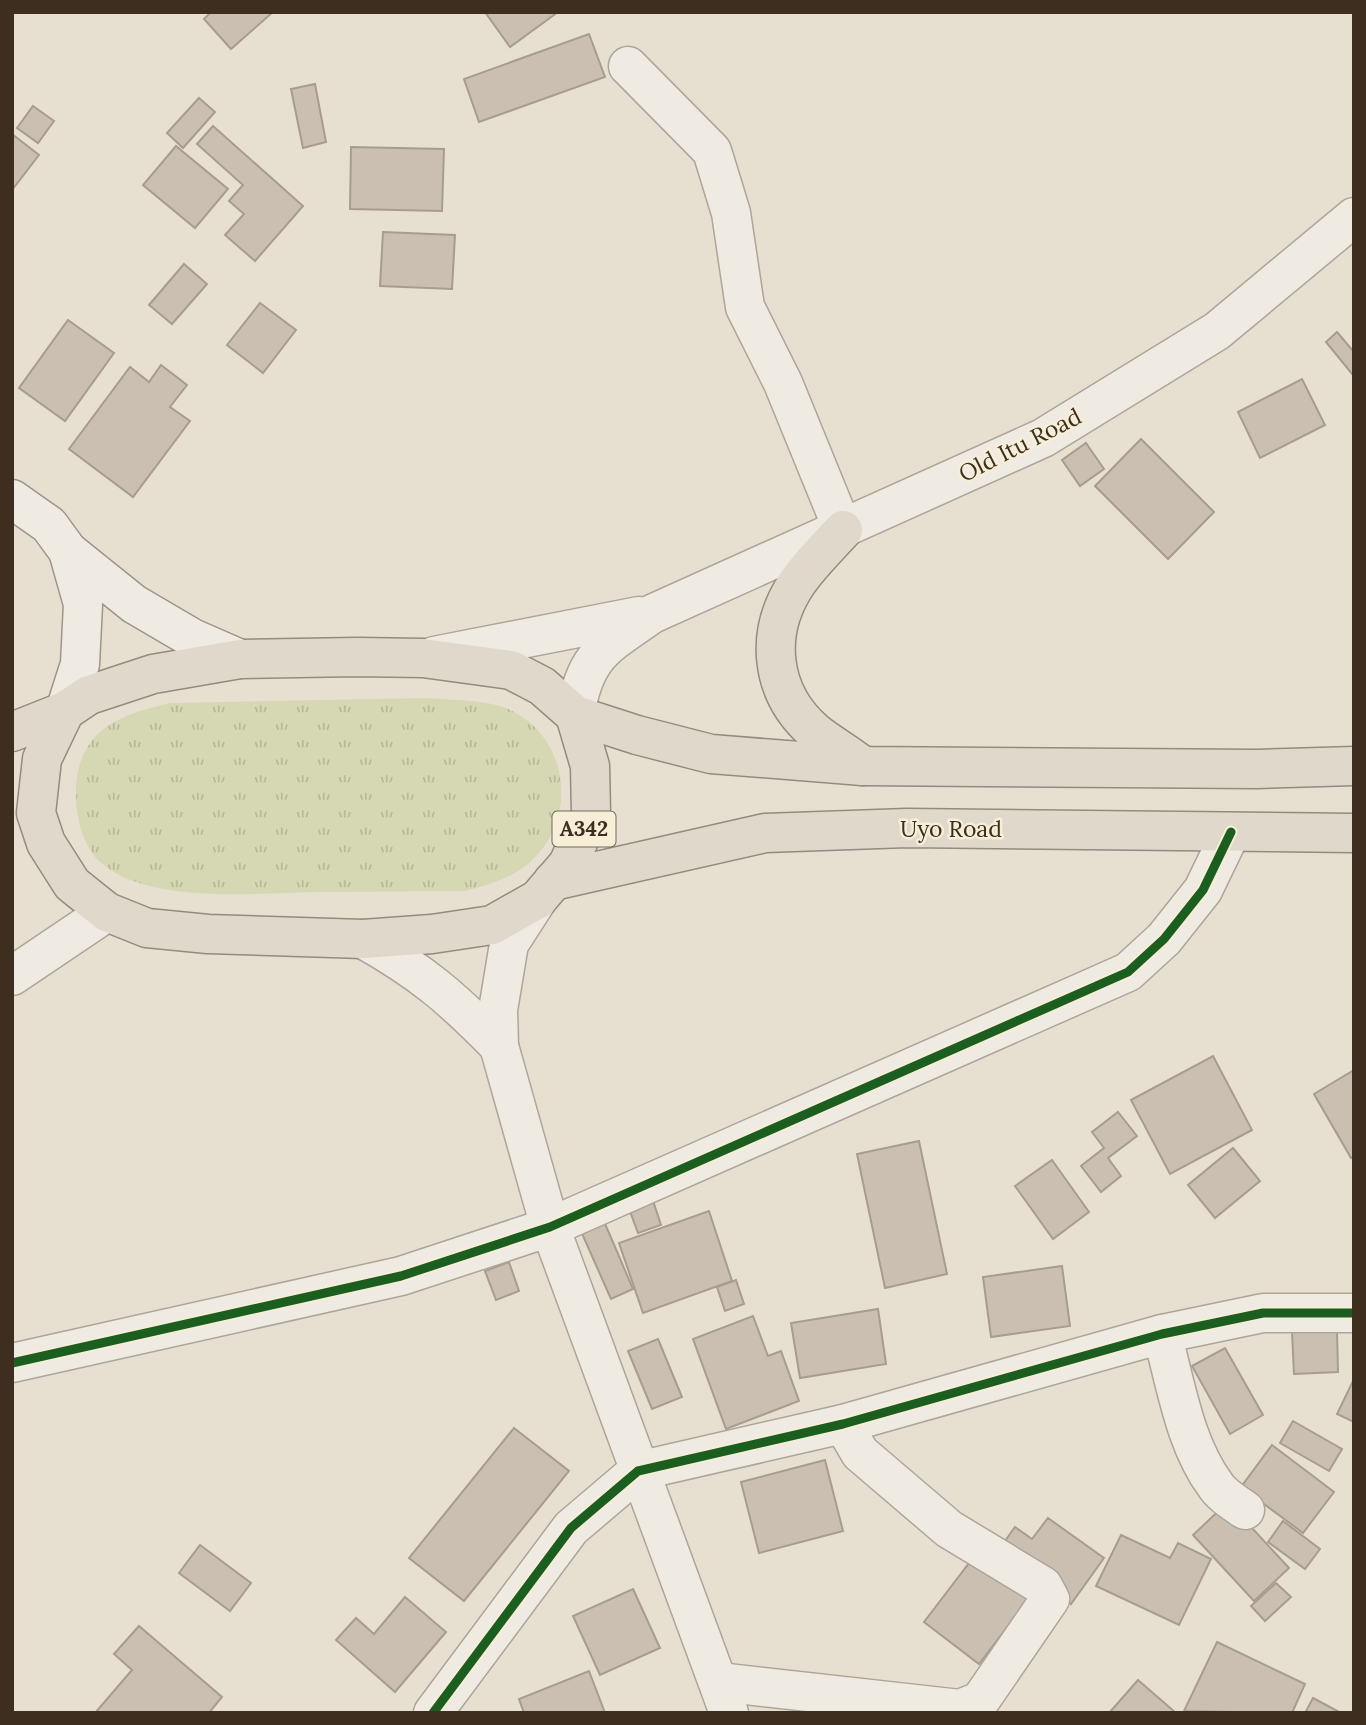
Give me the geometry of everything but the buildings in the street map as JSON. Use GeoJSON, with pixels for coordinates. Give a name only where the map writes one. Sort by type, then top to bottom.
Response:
{"type":"FeatureCollection","features":[{"type":"Feature","properties":{"kind":"highway"},"geometry":{"type":"LineString","coordinates":[[843,530],[797,583],[779,618],[773,645],[778,676],[793,709],[815,732],[863,766]]}},
{"type":"Feature","properties":{"kind":"highway"},"geometry":{"type":"LineString","coordinates":[[12,732],[65,711],[89,695],[153,674],[240,659],[422,659],[511,670],[542,686],[575,715],[637,735],[711,754],[863,766],[1257,769],[1354,766]]}},
{"type":"Feature","properties":{"kind":"highway","name":"A342"},"geometry":{"type":"LineString","coordinates":[[65,711],[42,759],[36,813],[29,841],[72,884],[107,912],[147,928],[363,939],[432,934],[492,925],[545,890],[568,864],[591,814],[590,766],[575,715]]}},
{"type":"Feature","properties":{"kind":"highway","name":"Uyo Road"},"geometry":{"type":"LineString","coordinates":[[545,890],[765,833],[907,828],[1354,833]]}},
{"type":"Feature","properties":{"kind":"street"},"geometry":{"type":"LineString","coordinates":[[628,66],[712,151],[731,213],[745,307],[783,383],[843,530]]}},
{"type":"Feature","properties":{"kind":"street","name":"Old Itu Road"},"geometry":{"type":"LineString","coordinates":[[652,614],[1043,438],[1217,331],[1354,217]]}},
{"type":"Feature","properties":{"kind":"street"},"geometry":{"type":"LineString","coordinates":[[12,499],[48,525],[68,551],[134,604],[192,638],[240,659]]}},
{"type":"Feature","properties":{"kind":"street"},"geometry":{"type":"LineString","coordinates":[[65,711],[80,664],[83,604],[68,551]]}},
{"type":"Feature","properties":{"kind":"street"},"geometry":{"type":"LineString","coordinates":[[422,659],[652,614]]}},
{"type":"Feature","properties":{"kind":"street"},"geometry":{"type":"LineString","coordinates":[[575,715],[586,672],[600,650],[652,614]]}},
{"type":"Feature","properties":{"kind":"street"},"geometry":{"type":"LineString","coordinates":[[12,1363],[401,1276],[550,1227],[1128,972],[1164,939],[1203,890],[1231,832]]}},
{"type":"Feature","properties":{"kind":"street"},"geometry":{"type":"LineString","coordinates":[[545,890],[509,944],[498,1010],[499,1046],[550,1227],[638,1471],[724,1697],[960,1709],[980,1701],[1050,1599],[1043,1586],[949,1529],[860,1453],[843,1424]]}},
{"type":"Feature","properties":{"kind":"street"},"geometry":{"type":"LineString","coordinates":[[12,976],[107,912]]}},
{"type":"Feature","properties":{"kind":"street"},"geometry":{"type":"LineString","coordinates":[[363,939],[413,967],[444,992],[499,1046]]}},
{"type":"Feature","properties":{"kind":"street"},"geometry":{"type":"LineString","coordinates":[[433,1713],[572,1528],[638,1471],[843,1424],[1162,1334],[1263,1313],[1354,1313]]}},
{"type":"Feature","properties":{"kind":"street"},"geometry":{"type":"LineString","coordinates":[[1162,1334],[1189,1434],[1203,1464],[1217,1488],[1245,1510]]}},
{"type":"Feature","properties":{"kind":"green space"},"geometry":{"type":"Polygon","coordinates":[[[428,698],[476,701],[511,710],[537,729],[549,745],[557,763],[561,801],[549,839],[530,862],[504,878],[466,891],[204,894],[146,885],[121,876],[100,862],[86,843],[78,820],[76,794],[76,782],[83,755],[101,731],[140,711],[170,703],[428,698]]]}},
{"type":"Feature","properties":{"kind":"cycle path"},"geometry":{"type":"LineString","coordinates":[[12,1363],[401,1276],[550,1227],[1128,972],[1164,939],[1203,890],[1231,832]]}},
{"type":"Feature","properties":{"kind":"cycle path"},"geometry":{"type":"LineString","coordinates":[[433,1713],[571,1528],[638,1471],[843,1424],[1162,1334],[1263,1313],[1354,1313]]}}]}
